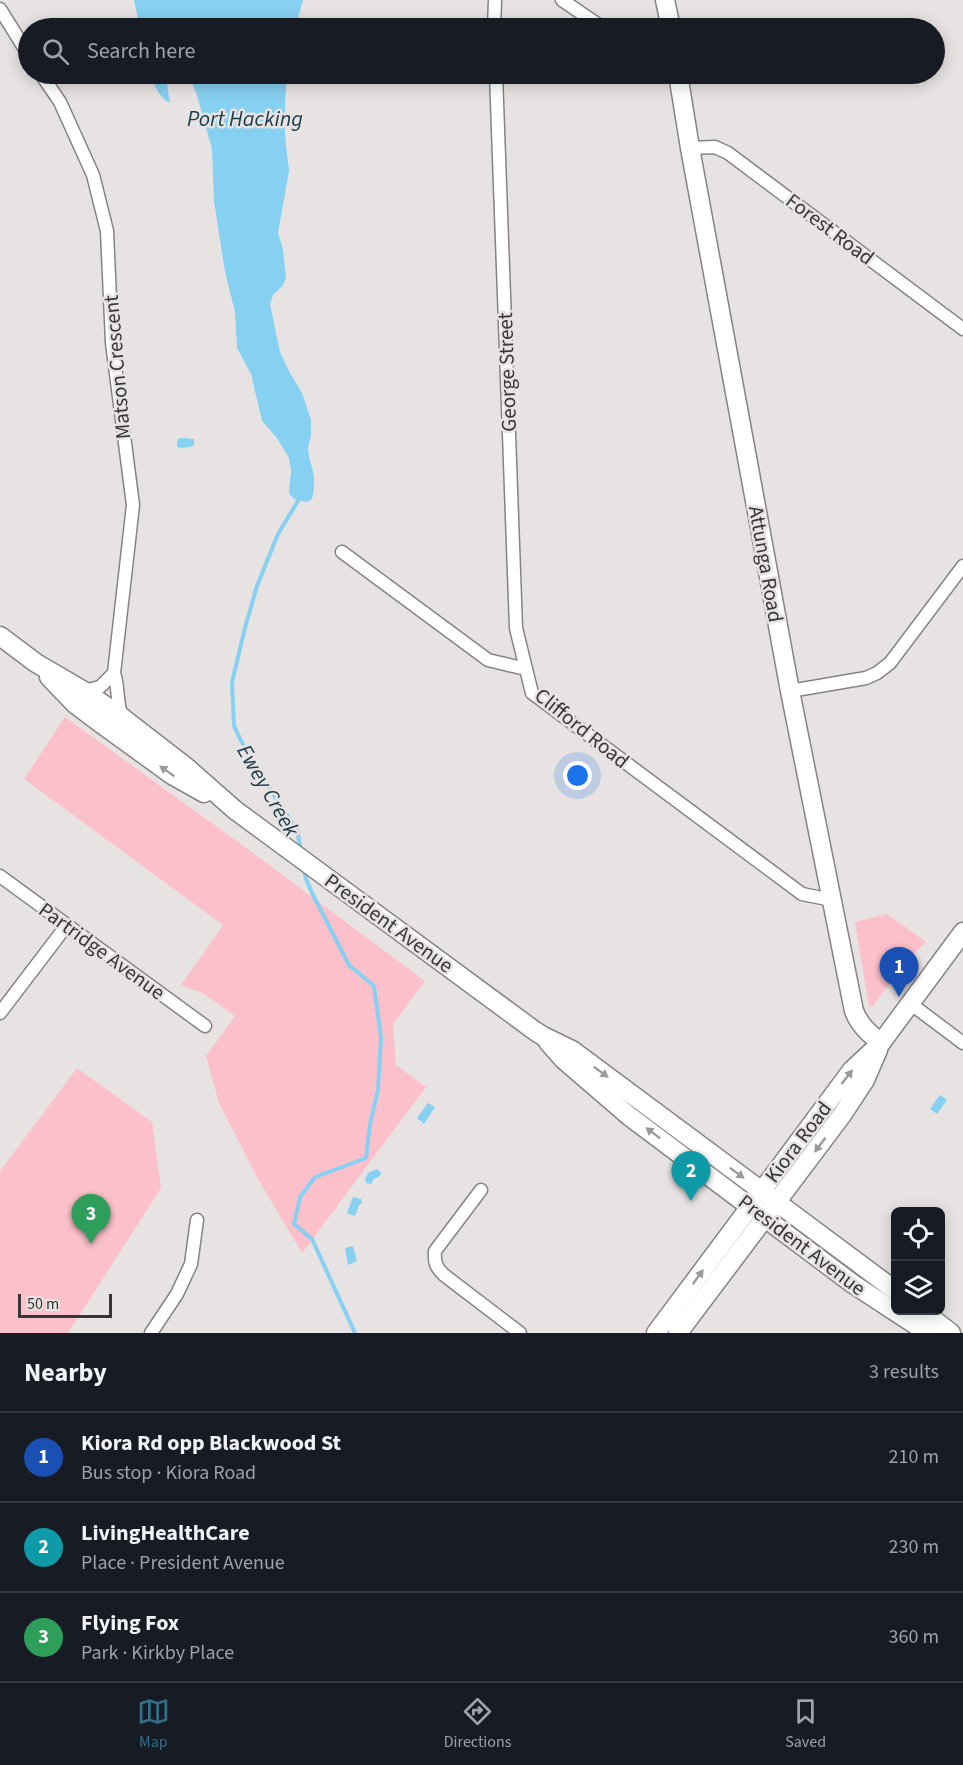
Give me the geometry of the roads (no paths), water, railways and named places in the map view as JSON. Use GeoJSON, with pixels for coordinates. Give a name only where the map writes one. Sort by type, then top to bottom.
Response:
{"type":"FeatureCollection","features":[{"type":"Feature","properties":{"kind":"main road"},"geometry":{"type":"LineString","coordinates":[[665,0],[669,18]]}},
{"type":"Feature","properties":{"kind":"main road","name":"Attunga Road"},"geometry":{"type":"LineString","coordinates":[[680,84],[790,691],[854,1011],[858,1022],[881,1042]]}},
{"type":"Feature","properties":{"kind":"main road","name":"President Avenue"},"geometry":{"type":"LineString","coordinates":[[0,636],[36,663],[84,691],[123,718],[185,765],[236,810],[543,1036],[572,1050],[891,1288]]}},
{"type":"Feature","properties":{"kind":"main road","name":"President Avenue"},"geometry":{"type":"LineString","coordinates":[[36,663],[75,704],[103,725],[172,775],[236,810]]}},
{"type":"Feature","properties":{"kind":"main road","name":"Kiora Road"},"geometry":{"type":"LineString","coordinates":[[656,1333],[852,1070],[881,1042],[963,932]]}},
{"type":"Feature","properties":{"kind":"main road","name":"President Avenue"},"geometry":{"type":"LineString","coordinates":[[543,1036],[564,1060],[629,1116],[861,1289],[928,1333]]}},
{"type":"Feature","properties":{"kind":"main road","name":"Kiora Road"},"geometry":{"type":"LineString","coordinates":[[678,1333],[848,1107],[865,1080],[881,1042]]}},
{"type":"Feature","properties":{"kind":"main road"},"geometry":{"type":"LineString","coordinates":[[926,1315],[951,1333]]}},
{"type":"Feature","properties":{"kind":"street"},"geometry":{"type":"LineString","coordinates":[[494,18],[493,2],[495,0]]}},
{"type":"Feature","properties":{"kind":"street"},"geometry":{"type":"LineString","coordinates":[[561,0],[588,18]]}},
{"type":"Feature","properties":{"kind":"street"},"geometry":{"type":"LineString","coordinates":[[0,9],[18,38]]}},
{"type":"Feature","properties":{"kind":"street","name":"Matson Crescent"},"geometry":{"type":"LineString","coordinates":[[48,84],[60,102],[93,175],[107,231],[112,343],[133,505],[114,673],[117,682],[117,703],[123,718]]}},
{"type":"Feature","properties":{"kind":"street","name":"George Street"},"geometry":{"type":"LineString","coordinates":[[496,84],[516,628],[526,669]]}},
{"type":"Feature","properties":{"kind":"street","name":"Forest Road"},"geometry":{"type":"LineString","coordinates":[[690,148],[715,147],[728,153],[963,328]]}},
{"type":"Feature","properties":{"kind":"street","name":"Clifford Road"},"geometry":{"type":"LineString","coordinates":[[342,552],[488,660],[526,669],[532,693],[802,894],[832,900]]}},
{"type":"Feature","properties":{"kind":"street"},"geometry":{"type":"LineString","coordinates":[[790,691],[866,678],[877,673],[890,663],[963,566]]}},
{"type":"Feature","properties":{"kind":"street"},"geometry":{"type":"LineString","coordinates":[[84,691],[100,687],[114,673]]}},
{"type":"Feature","properties":{"kind":"street","name":"Partridge Avenue"},"geometry":{"type":"LineString","coordinates":[[0,876],[205,1026]]}},
{"type":"Feature","properties":{"kind":"street"},"geometry":{"type":"LineString","coordinates":[[0,1013],[67,925]]}},
{"type":"Feature","properties":{"kind":"street"},"geometry":{"type":"LineString","coordinates":[[911,1004],[963,1043]]}},
{"type":"Feature","properties":{"kind":"street"},"geometry":{"type":"LineString","coordinates":[[481,1190],[435,1251],[434,1260],[436,1267],[444,1275],[520,1333]]}},
{"type":"Feature","properties":{"kind":"street"},"geometry":{"type":"LineString","coordinates":[[151,1333],[177,1294],[191,1264],[197,1220]]}},
{"type":"Feature","properties":{"kind":"water"},"geometry":{"type":"Polygon","coordinates":[[[134,0],[303,0],[298,18],[138,18],[134,0]]]}},
{"type":"Feature","properties":{"kind":"water"},"geometry":{"type":"Polygon","coordinates":[[[154,84],[167,84],[170,103],[166,101],[154,84]]]}},
{"type":"Feature","properties":{"kind":"water","name":"Port Hacking"},"geometry":{"type":"Polygon","coordinates":[[[192,84],[286,84],[285,135],[289,171],[278,233],[283,249],[286,278],[283,285],[273,295],[270,304],[280,352],[302,393],[311,420],[308,448],[314,475],[314,489],[312,499],[307,502],[294,499],[289,493],[291,470],[289,458],[277,438],[262,421],[251,374],[237,348],[235,312],[225,272],[214,201],[212,149],[192,84]]]}},
{"type":"Feature","properties":{"kind":"water"},"geometry":{"type":"Polygon","coordinates":[[[178,439],[194,439],[194,446],[177,447],[178,439]]]}},
{"type":"Feature","properties":{"kind":"water"},"geometry":{"type":"Polygon","coordinates":[[[940,1095],[947,1100],[937,1114],[930,1109],[940,1095]]]}},
{"type":"Feature","properties":{"kind":"water"},"geometry":{"type":"Polygon","coordinates":[[[428,1103],[435,1107],[424,1124],[417,1118],[428,1103]]]}},
{"type":"Feature","properties":{"kind":"water"},"geometry":{"type":"Polygon","coordinates":[[[377,1169],[381,1172],[380,1176],[371,1184],[366,1183],[368,1173],[377,1169]]]}},
{"type":"Feature","properties":{"kind":"water"},"geometry":{"type":"Polygon","coordinates":[[[353,1197],[361,1199],[362,1203],[355,1216],[347,1213],[353,1197]]]}},
{"type":"Feature","properties":{"kind":"water"},"geometry":{"type":"Polygon","coordinates":[[[353,1246],[357,1261],[348,1265],[345,1248],[353,1246]]]}},
{"type":"Feature","properties":{"kind":"waterway","name":"Ewey Creek"},"geometry":{"type":"LineString","coordinates":[[298,501],[278,534],[257,586],[232,682],[234,726],[250,759],[297,830],[301,850]]}},
{"type":"Feature","properties":{"kind":"waterway","name":"Ewey Creek"},"geometry":{"type":"LineString","coordinates":[[304,869],[313,895],[349,965],[374,986],[381,1038],[378,1090],[370,1124],[366,1158],[315,1177],[300,1197],[294,1224],[312,1239],[355,1333]]}},
{"type":"Feature","properties":{"kind":"place","name":"Kiora Rd opp Blackwood St"},"geometry":{"type":"Point","coordinates":[899,997]}},
{"type":"Feature","properties":{"kind":"place","name":"LivingHealthCare"},"geometry":{"type":"Point","coordinates":[691,1201]}},
{"type":"Feature","properties":{"kind":"place","name":"Flying Fox"},"geometry":{"type":"Point","coordinates":[91,1244]}}]}
